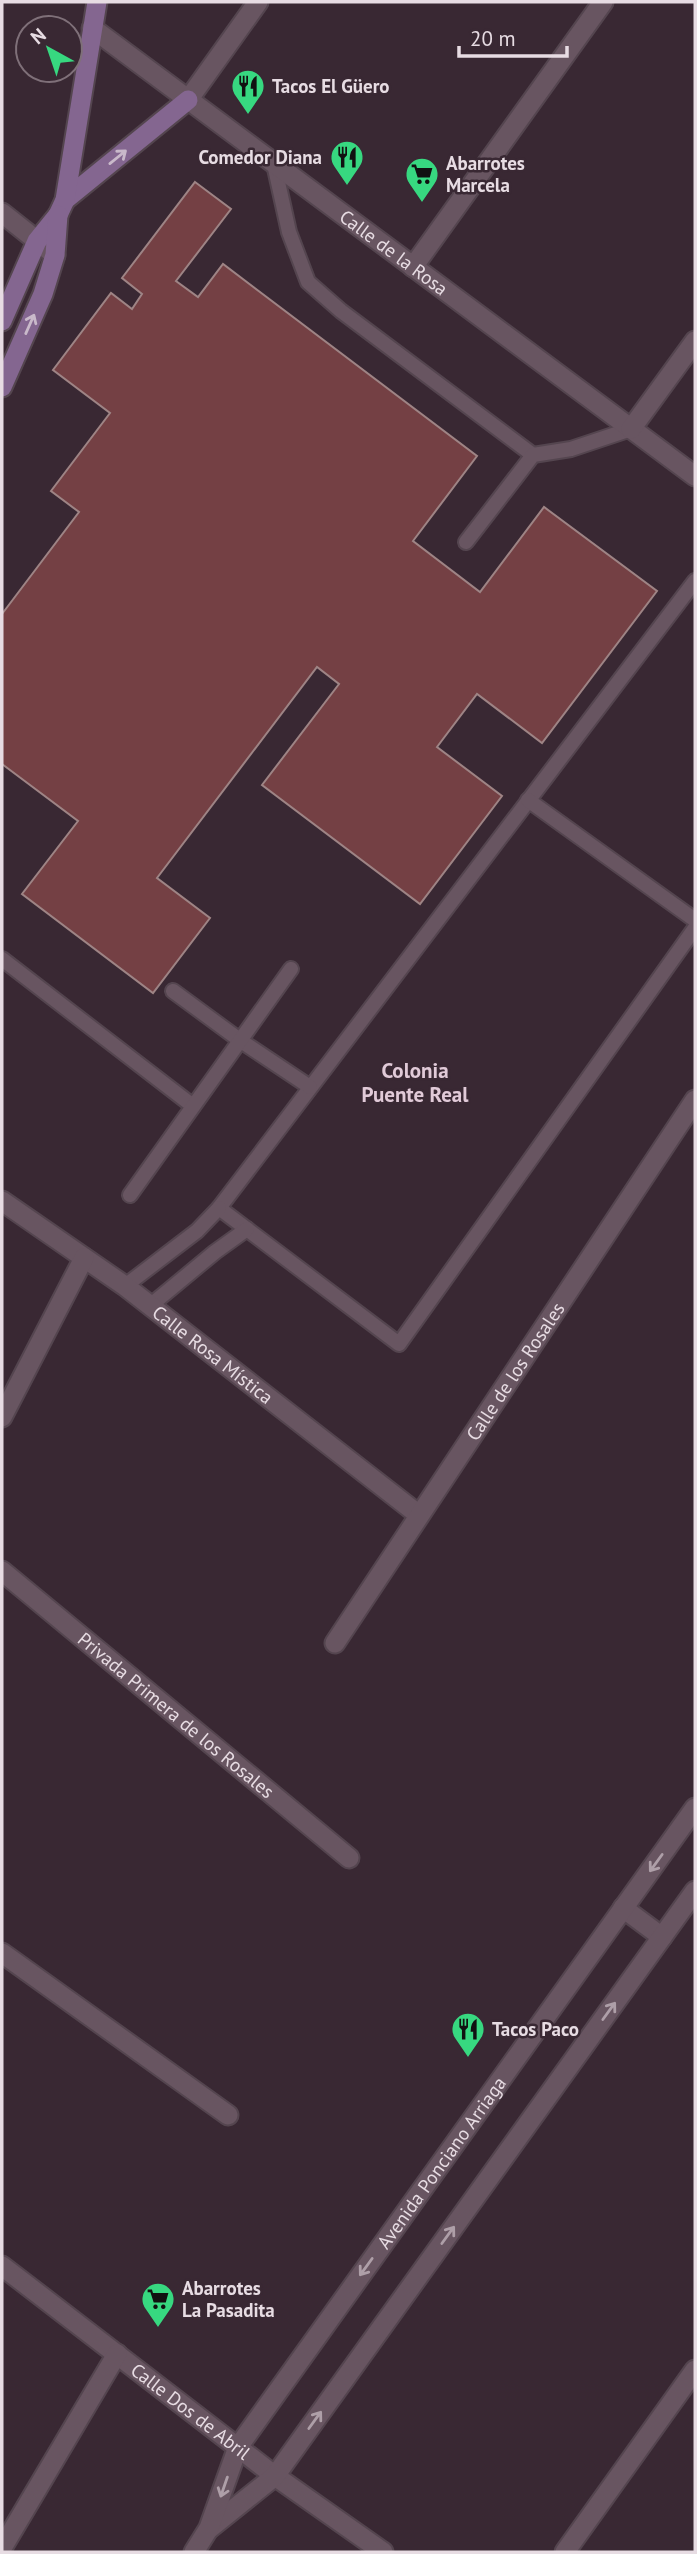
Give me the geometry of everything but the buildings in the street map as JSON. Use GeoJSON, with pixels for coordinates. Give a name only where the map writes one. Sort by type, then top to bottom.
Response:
{"type":"FeatureCollection","features":[{"type":"Feature","properties":{"kind":"main road"},"geometry":{"type":"LineString","coordinates":[[2,387],[43,294],[55,256],[97,2]]}},
{"type":"Feature","properties":{"kind":"main road"},"geometry":{"type":"LineString","coordinates":[[2,321],[37,241],[62,207],[188,100]]}},
{"type":"Feature","properties":{"kind":"street"},"geometry":{"type":"LineString","coordinates":[[188,100],[258,2]]}},
{"type":"Feature","properties":{"kind":"street"},"geometry":{"type":"LineString","coordinates":[[413,267],[603,2]]}},
{"type":"Feature","properties":{"kind":"street","name":"Calle de la Rosa"},"geometry":{"type":"LineString","coordinates":[[92,28],[695,476]]}},
{"type":"Feature","properties":{"kind":"street"},"geometry":{"type":"LineString","coordinates":[[2,213],[55,256]]}},
{"type":"Feature","properties":{"kind":"street"},"geometry":{"type":"LineString","coordinates":[[631,429],[695,341]]}},
{"type":"Feature","properties":{"kind":"street","name":"Calle de los Rosales"},"geometry":{"type":"LineString","coordinates":[[335,1643],[695,1100]]}},
{"type":"Feature","properties":{"kind":"street","name":"Calle Rosa Mística"},"geometry":{"type":"LineString","coordinates":[[2,1201],[151,1305],[419,1515]]}},
{"type":"Feature","properties":{"kind":"street"},"geometry":{"type":"LineString","coordinates":[[2,1418],[84,1258]]}},
{"type":"Feature","properties":{"kind":"street","name":"Privada Primera de los Rosales"},"geometry":{"type":"LineString","coordinates":[[2,1571],[349,1857]]}},
{"type":"Feature","properties":{"kind":"street","name":"Avenida Ponciano Arriaga"},"geometry":{"type":"LineString","coordinates":[[194,2552],[209,2528],[238,2447],[695,1808]]}},
{"type":"Feature","properties":{"kind":"street","name":"Avenida Ponciano Arriaga"},"geometry":{"type":"LineString","coordinates":[[209,2528],[275,2476],[695,1891]]}},
{"type":"Feature","properties":{"kind":"street"},"geometry":{"type":"LineString","coordinates":[[624,1908],[662,1937]]}},
{"type":"Feature","properties":{"kind":"street"},"geometry":{"type":"LineString","coordinates":[[2,1953],[228,2115]]}},
{"type":"Feature","properties":{"kind":"street","name":"Calle Dos de Abril"},"geometry":{"type":"LineString","coordinates":[[2,2266],[275,2476],[383,2552]]}},
{"type":"Feature","properties":{"kind":"street"},"geometry":{"type":"LineString","coordinates":[[2,2548],[117,2354]]}},
{"type":"Feature","properties":{"kind":"street"},"geometry":{"type":"LineString","coordinates":[[565,2552],[695,2370]]}},
{"type":"Feature","properties":{"kind":"lane"},"geometry":{"type":"LineString","coordinates":[[274,164],[289,232],[308,282],[341,311],[533,455]]}},
{"type":"Feature","properties":{"kind":"lane"},"geometry":{"type":"LineString","coordinates":[[466,542],[533,455],[571,449],[631,429]]}},
{"type":"Feature","properties":{"kind":"lane"},"geometry":{"type":"LineString","coordinates":[[125,1286],[197,1231],[219,1208],[695,581]]}},
{"type":"Feature","properties":{"kind":"lane"},"geometry":{"type":"LineString","coordinates":[[528,800],[695,920]]}},
{"type":"Feature","properties":{"kind":"lane"},"geometry":{"type":"LineString","coordinates":[[219,1208],[399,1344],[695,928]]}},
{"type":"Feature","properties":{"kind":"lane"},"geometry":{"type":"LineString","coordinates":[[2,959],[193,1106]]}},
{"type":"Feature","properties":{"kind":"lane"},"geometry":{"type":"LineString","coordinates":[[130,1195],[291,969]]}},
{"type":"Feature","properties":{"kind":"lane"},"geometry":{"type":"LineString","coordinates":[[173,991],[310,1087]]}},
{"type":"Feature","properties":{"kind":"lane"},"geometry":{"type":"LineString","coordinates":[[151,1305],[247,1229]]}},
{"type":"Feature","properties":{"kind":"place","name":"Tacos El Güero"},"geometry":{"type":"Point","coordinates":[248,116]}},
{"type":"Feature","properties":{"kind":"place","name":"Comedor Diana"},"geometry":{"type":"Point","coordinates":[347,187]}},
{"type":"Feature","properties":{"kind":"place","name":"Abarrotes Marcela"},"geometry":{"type":"Point","coordinates":[422,204]}},
{"type":"Feature","properties":{"kind":"place","name":"Tacos Paco"},"geometry":{"type":"Point","coordinates":[468,2059]}},
{"type":"Feature","properties":{"kind":"place","name":"Abarrotes La Pasadita"},"geometry":{"type":"Point","coordinates":[158,2329]}},
{"type":"Feature","properties":{"kind":"district","name":"Colonia Puente Real"},"geometry":{"type":"Point","coordinates":[415,1082]}}]}
